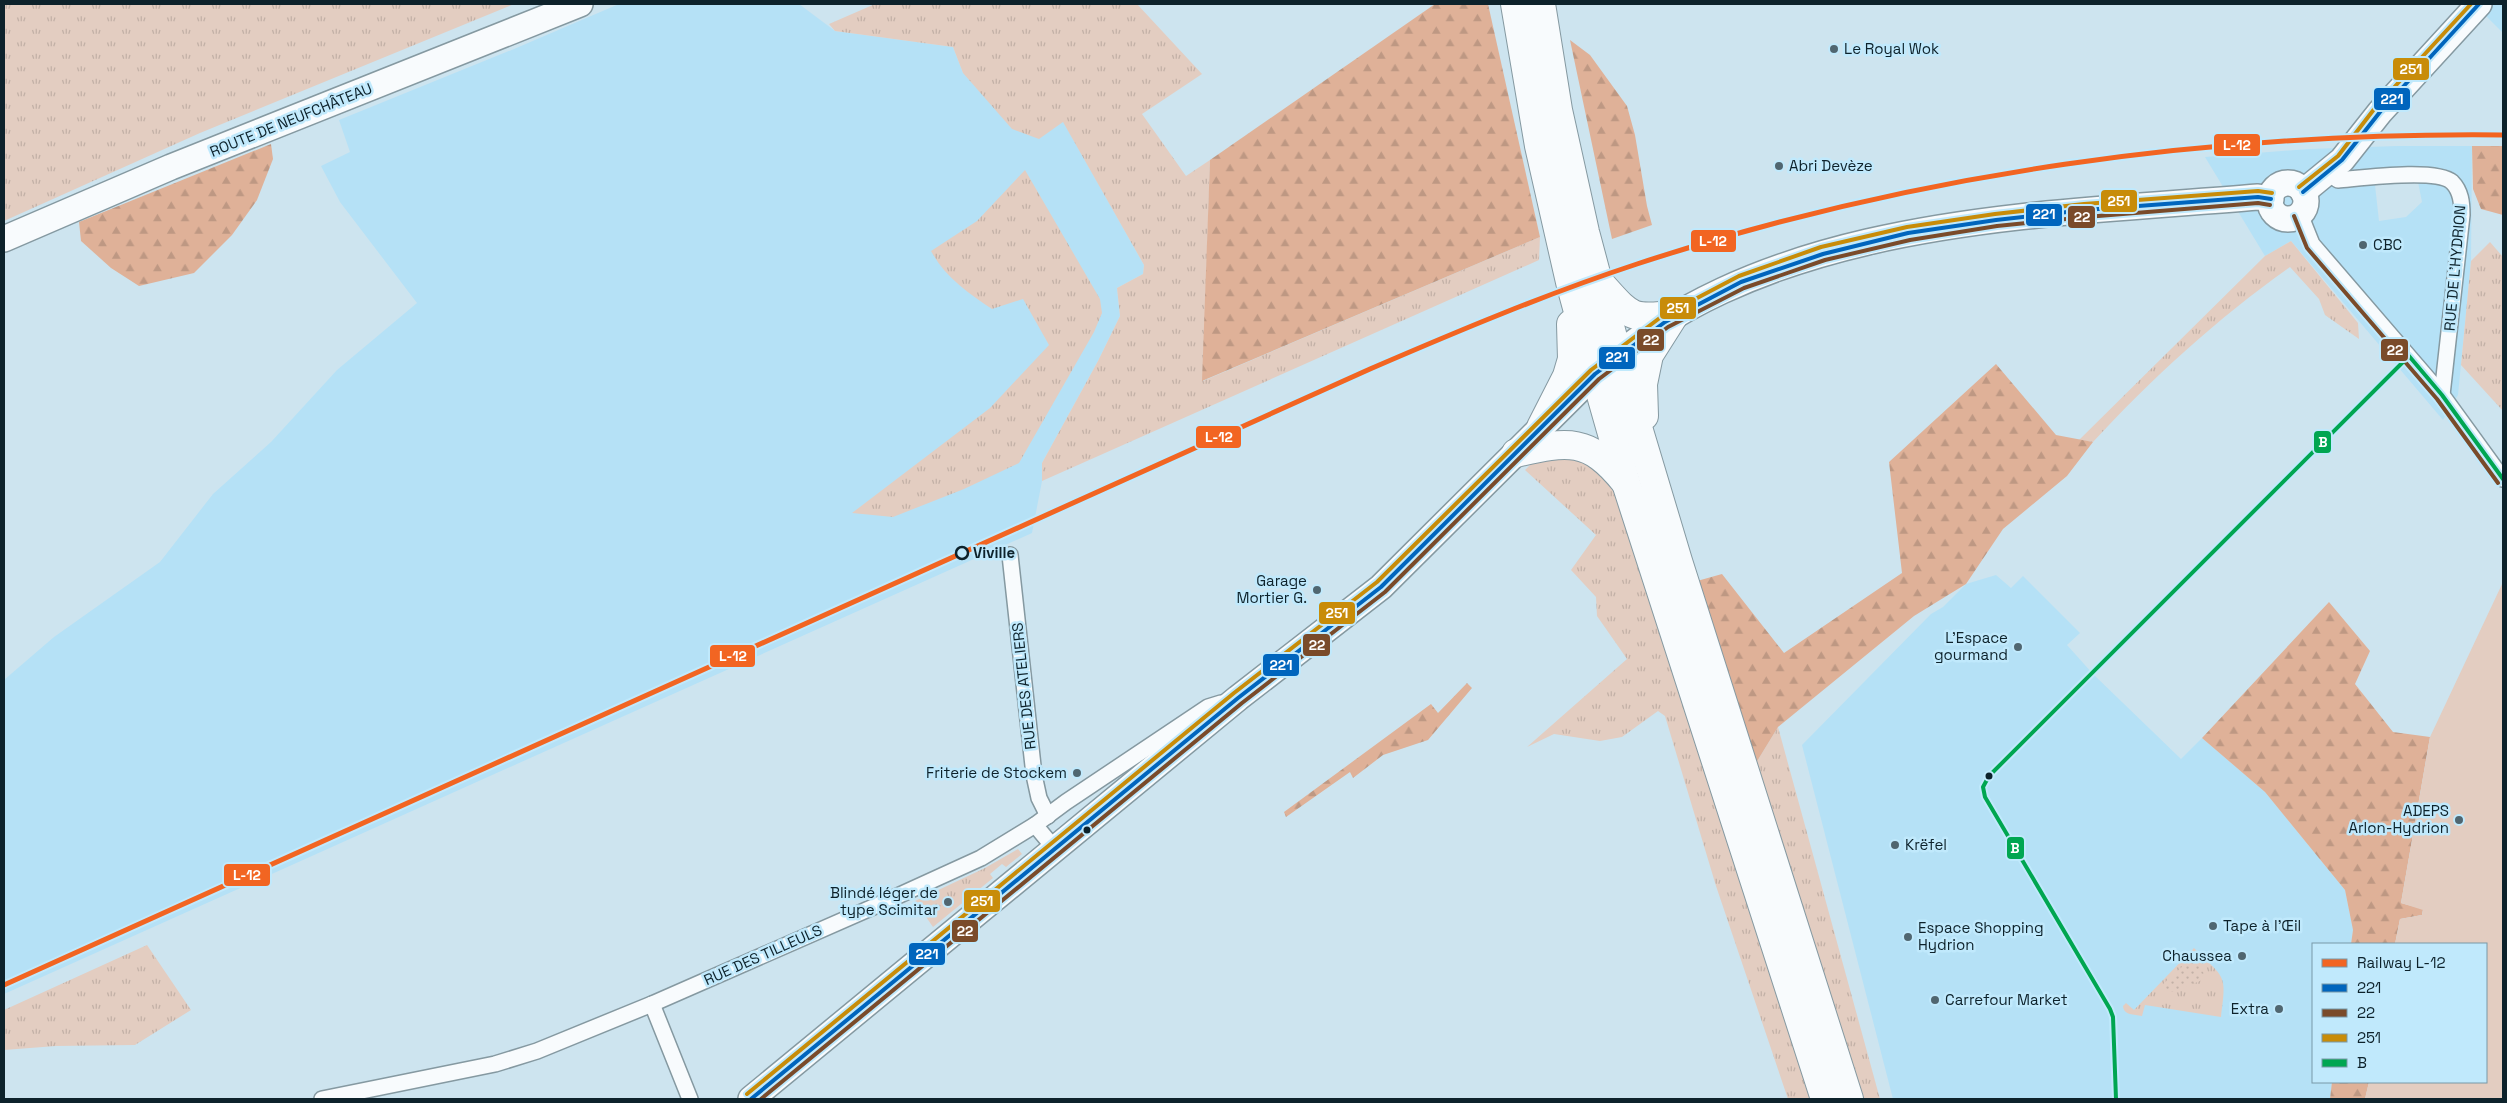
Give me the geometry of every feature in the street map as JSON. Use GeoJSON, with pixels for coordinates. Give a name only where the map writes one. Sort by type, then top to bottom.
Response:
{"type":"FeatureCollection","features":[{"type":"Feature","properties":{"kind":"highway"},"geometry":{"type":"LineString","coordinates":[[1515,4],[1539,146],[1573,236],[1597,280],[1594,374],[1626,483],[1825,1099]]}},
{"type":"Feature","properties":{"kind":"highway"},"geometry":{"type":"LineString","coordinates":[[1541,4],[1558,110],[1573,236],[1570,282],[1617,354],[1678,561],[1848,1099]]}},
{"type":"Feature","properties":{"kind":"highway"},"geometry":{"type":"LineString","coordinates":[[1541,427],[1567,376],[1572,359],[1597,325],[1676,314]]}},
{"type":"Feature","properties":{"kind":"highway"},"geometry":{"type":"LineString","coordinates":[[1638,430],[1644,416],[1643,384],[1649,355],[1676,314]]}},
{"type":"Feature","properties":{"kind":"highway"},"geometry":{"type":"LineString","coordinates":[[1516,453],[1553,444],[1571,444],[1592,451],[1614,468],[1626,483]]}},
{"type":"Feature","properties":{"kind":"main road","name":"ROUTE DE NEUFCHÂTEAU"},"geometry":{"type":"LineString","coordinates":[[4,239],[172,167],[580,4]]}},
{"type":"Feature","properties":{"kind":"main road"},"geometry":{"type":"LineString","coordinates":[[2301,203],[2342,160],[2380,112],[2422,64],[2479,4]]}},
{"type":"Feature","properties":{"kind":"main road"},"geometry":{"type":"LineString","coordinates":[[752,1099],[1238,698],[1382,587],[1594,374],[1617,354],[1676,314],[1745,280],[1823,255],[1901,235],[2072,213],[2258,197],[2271,199],[2275,190],[2285,184],[2296,185],[2301,203]]}},
{"type":"Feature","properties":{"kind":"street","name":"RUE DE L'HYDRION"},"geometry":{"type":"LineString","coordinates":[[2328,173],[2338,180],[2387,176],[2440,175],[2453,183],[2461,197],[2462,215],[2442,395]]}},
{"type":"Feature","properties":{"kind":"street"},"geometry":{"type":"LineString","coordinates":[[2301,203],[2312,244],[2442,395],[2503,479]]}},
{"type":"Feature","properties":{"kind":"street","name":"RUE DES ATELIERS"},"geometry":{"type":"LineString","coordinates":[[1010,555],[1034,775],[1039,798],[1048,816]]}},
{"type":"Feature","properties":{"kind":"street","name":"RUE DES TILLEULS"},"geometry":{"type":"LineString","coordinates":[[322,1099],[396,1086],[495,1064],[569,1039],[652,1004],[980,858],[1035,825],[1208,707],[1238,698]]}},
{"type":"Feature","properties":{"kind":"street"},"geometry":{"type":"LineString","coordinates":[[1048,816],[1061,823],[1064,841]]}},
{"type":"Feature","properties":{"kind":"street"},"geometry":{"type":"LineString","coordinates":[[1035,825],[1064,841]]}},
{"type":"Feature","properties":{"kind":"street"},"geometry":{"type":"LineString","coordinates":[[652,1004],[690,1099]]}},
{"type":"Feature","properties":{"kind":"shaded area"},"geometry":{"type":"Polygon","coordinates":[[[619,4],[799,4],[835,31],[953,47],[963,73],[1063,121],[1144,265],[1143,274],[1117,288],[1120,316],[1098,361],[1042,463],[1042,481],[1032,533],[4,994],[4,680],[54,637],[160,562],[213,494],[271,442],[337,370],[417,303],[340,202],[321,166],[350,152],[339,120],[619,4]]]}},
{"type":"Feature","properties":{"kind":"shaded area"},"geometry":{"type":"Polygon","coordinates":[[[2457,4],[2503,4],[2503,33],[2480,10],[2457,4]]]}},
{"type":"Feature","properties":{"kind":"shaded area"},"geometry":{"type":"Polygon","coordinates":[[[2472,146],[2471,261],[2458,395],[2443,420],[2291,241],[2265,256],[2205,157],[2309,149],[2472,146]],[[2418,182],[2375,185],[2379,221],[2406,217],[2422,202],[2418,182]]]}},
{"type":"Feature","properties":{"kind":"shaded area"},"geometry":{"type":"Polygon","coordinates":[[[1996,575],[2011,588],[2023,576],[2080,633],[2067,645],[2093,674],[2181,759],[2202,738],[2265,792],[2345,890],[2353,930],[2351,943],[2312,943],[2312,1083],[2332,1083],[2330,1099],[1893,1099],[1802,745],[1931,614],[1943,607],[1966,584],[1996,575]]]}},
{"type":"Feature","properties":{"kind":"green space"},"geometry":{"type":"Polygon","coordinates":[[[4,4],[514,4],[200,133],[4,221],[4,4]]]}},
{"type":"Feature","properties":{"kind":"green space"},"geometry":{"type":"Polygon","coordinates":[[[875,4],[1137,4],[1202,74],[1142,114],[1186,176],[1210,160],[1203,381],[1540,237],[1539,260],[1042,481],[1042,463],[1098,361],[1120,316],[1117,288],[1143,274],[1144,265],[1063,122],[1039,139],[1012,129],[963,73],[953,47],[835,31],[829,24],[875,4]]]}},
{"type":"Feature","properties":{"kind":"green space"},"geometry":{"type":"Polygon","coordinates":[[[1435,4],[1488,4],[1540,237],[1202,381],[1210,160],[1435,4]]]}},
{"type":"Feature","properties":{"kind":"green space"},"geometry":{"type":"Polygon","coordinates":[[[1570,40],[1590,55],[1627,106],[1635,135],[1652,225],[1612,239],[1570,40]]]}},
{"type":"Feature","properties":{"kind":"green space"},"geometry":{"type":"Polygon","coordinates":[[[271,144],[273,159],[257,200],[232,235],[194,273],[139,286],[111,268],[81,241],[79,222],[271,144]]]}},
{"type":"Feature","properties":{"kind":"green space"},"geometry":{"type":"Polygon","coordinates":[[[2472,146],[2503,146],[2503,215],[2481,209],[2473,189],[2472,146]]]}},
{"type":"Feature","properties":{"kind":"green space"},"geometry":{"type":"Polygon","coordinates":[[[1025,170],[1100,299],[1102,313],[1094,332],[1019,463],[964,489],[893,517],[852,513],[990,408],[1049,345],[1023,299],[992,309],[950,277],[931,251],[977,221],[1025,170]]]}},
{"type":"Feature","properties":{"kind":"green space"},"geometry":{"type":"Polygon","coordinates":[[[2291,241],[2358,323],[2359,339],[2325,315],[2319,299],[2290,267],[2238,306],[2187,349],[2138,395],[2093,442],[2079,440],[2265,256],[2291,241]]]}},
{"type":"Feature","properties":{"kind":"green space"},"geometry":{"type":"Polygon","coordinates":[[[2490,242],[2503,257],[2503,411],[2461,365],[2471,261],[2490,242]]]}},
{"type":"Feature","properties":{"kind":"green space"},"geometry":{"type":"Polygon","coordinates":[[[1996,364],[2056,435],[2093,442],[2067,476],[2003,529],[1966,584],[1914,616],[1778,727],[1756,763],[1697,581],[1722,574],[1784,653],[1902,573],[1889,462],[1996,364]]]}},
{"type":"Feature","properties":{"kind":"green space"},"geometry":{"type":"Polygon","coordinates":[[[1574,451],[1618,486],[1811,1099],[1788,1099],[1716,886],[1665,716],[1658,711],[1622,737],[1600,741],[1554,734],[1527,747],[1627,659],[1597,616],[1596,597],[1571,570],[1596,535],[1525,470],[1535,460],[1574,451]]]}},
{"type":"Feature","properties":{"kind":"green space","name":"ADEPS Arlon-Hydrion"},"geometry":{"type":"Polygon","coordinates":[[[2503,582],[2503,1099],[2365,1099],[2369,1083],[2487,1083],[2487,943],[2395,943],[2400,919],[2422,915],[2423,910],[2401,903],[2430,737],[2503,582]]]}},
{"type":"Feature","properties":{"kind":"green space"},"geometry":{"type":"Polygon","coordinates":[[[2329,602],[2370,651],[2355,684],[2393,732],[2430,737],[2401,903],[2423,909],[2422,915],[2400,919],[2395,943],[2351,943],[2353,930],[2345,890],[2265,792],[2202,738],[2329,602]]]}},
{"type":"Feature","properties":{"kind":"green space"},"geometry":{"type":"Polygon","coordinates":[[[1467,683],[1472,688],[1428,740],[1383,755],[1353,778],[1350,772],[1286,817],[1284,812],[1431,704],[1438,713],[1467,683]]]}},
{"type":"Feature","properties":{"kind":"green space"},"geometry":{"type":"Polygon","coordinates":[[[1778,727],[1880,1099],[1859,1099],[1756,763],[1778,727]]]}},
{"type":"Feature","properties":{"kind":"green space"},"geometry":{"type":"Polygon","coordinates":[[[1018,849],[1022,854],[1006,867],[1002,864],[990,874],[993,878],[933,927],[915,901],[985,868],[1018,849]]]}},
{"type":"Feature","properties":{"kind":"green space"},"geometry":{"type":"Polygon","coordinates":[[[147,945],[191,1010],[135,1045],[56,1046],[4,1050],[4,1010],[147,945]]]}},
{"type":"Feature","properties":{"kind":"green space"},"geometry":{"type":"Polygon","coordinates":[[[2194,948],[2218,972],[2221,978],[2224,992],[2221,1017],[2145,1005],[2142,1016],[2125,1011],[2123,1006],[2126,1003],[2134,1010],[2194,948]]]}},
{"type":"Feature","properties":{"kind":"green space"},"geometry":{"type":"Polygon","coordinates":[[[2195,955],[2207,966],[2202,971],[2206,976],[2200,981],[2166,994],[2162,985],[2195,955]]]}},
{"type":"Feature","properties":{"kind":"green space"},"geometry":{"type":"Polygon","coordinates":[[[2332,1083],[2369,1083],[2365,1099],[2330,1099],[2332,1083]]]}},
{"type":"Feature","properties":{"kind":"rail line","name":"L-12"},"geometry":{"type":"LineString","coordinates":[[4,985],[1370,369],[1502,314],[1637,264],[1742,232],[1848,205],[1956,182],[2065,164],[2174,151],[2284,141],[2394,136],[2503,135]]}},
{"type":"Feature","properties":{"kind":"transit line","name":"251"},"geometry":{"type":"LineString","coordinates":[[2299,187],[2338,156],[2375,108],[2471,4]]}},
{"type":"Feature","properties":{"kind":"transit line","name":"221"},"geometry":{"type":"LineString","coordinates":[[2303,192],[2342,160],[2380,112],[2479,4]]}},
{"type":"Feature","properties":{"kind":"transit line","name":"251"},"geometry":{"type":"LineString","coordinates":[[747,1094],[1234,693],[1377,582],[1591,370],[1661,317],[1739,276],[1821,247],[1907,227],[1995,214],[2084,204],[2258,191],[2272,193]]}},
{"type":"Feature","properties":{"kind":"transit line","name":"221"},"geometry":{"type":"LineString","coordinates":[[751,1099],[1238,698],[1381,587],[1595,374],[1665,322],[1741,282],[1823,254],[1908,233],[1996,220],[2085,210],[2258,197],[2271,199]]}},
{"type":"Feature","properties":{"kind":"transit line","name":"22"},"geometry":{"type":"LineString","coordinates":[[761,1099],[1242,703],[1385,592],[1599,379],[1668,327],[1744,288],[1825,260],[1910,240],[1997,226],[2086,217],[2258,203],[2270,205]]}},
{"type":"Feature","properties":{"kind":"transit line","name":"22"},"geometry":{"type":"LineString","coordinates":[[2294,216],[2307,248],[2437,399],[2498,483]]}},
{"type":"Feature","properties":{"kind":"transit line","name":"B"},"geometry":{"type":"LineString","coordinates":[[2116,1099],[2113,1017],[2110,1009],[1985,797],[1983,787],[1989,776],[2409,356],[2442,395],[2503,479]]}},
{"type":"Feature","properties":{"kind":"place","name":"Le Royal Wok"},"geometry":{"type":"Point","coordinates":[1834,49]}},
{"type":"Feature","properties":{"kind":"place","name":"Abri Devèze"},"geometry":{"type":"Point","coordinates":[1779,166]}},
{"type":"Feature","properties":{"kind":"place","name":"CBC"},"geometry":{"type":"Point","coordinates":[2363,245]}},
{"type":"Feature","properties":{"kind":"place","name":"Viville"},"geometry":{"type":"Point","coordinates":[962,553]}},
{"type":"Feature","properties":{"kind":"place","name":"Garage Mortier G."},"geometry":{"type":"Point","coordinates":[1317,590]}},
{"type":"Feature","properties":{"kind":"place","name":"L'Espace gourmand"},"geometry":{"type":"Point","coordinates":[2018,647]}},
{"type":"Feature","properties":{"kind":"place","name":"Friterie de Stockem"},"geometry":{"type":"Point","coordinates":[1077,773]}},
{"type":"Feature","properties":{"kind":"place","name":"ADEPS Arlon-Hydrion"},"geometry":{"type":"Point","coordinates":[2459,820]}},
{"type":"Feature","properties":{"kind":"place","name":"Krëfel"},"geometry":{"type":"Point","coordinates":[1895,845]}},
{"type":"Feature","properties":{"kind":"place","name":"Blindé léger de type Scimitar"},"geometry":{"type":"Point","coordinates":[948,902]}},
{"type":"Feature","properties":{"kind":"place","name":"Tape à l'Œil"},"geometry":{"type":"Point","coordinates":[2213,926]}},
{"type":"Feature","properties":{"kind":"place","name":"Espace Shopping Hydrion"},"geometry":{"type":"Point","coordinates":[1908,937]}},
{"type":"Feature","properties":{"kind":"place","name":"Chaussea"},"geometry":{"type":"Point","coordinates":[2242,956]}},
{"type":"Feature","properties":{"kind":"place","name":"Carrefour Market"},"geometry":{"type":"Point","coordinates":[1935,1000]}},
{"type":"Feature","properties":{"kind":"place","name":"Extra"},"geometry":{"type":"Point","coordinates":[2279,1009]}}]}
